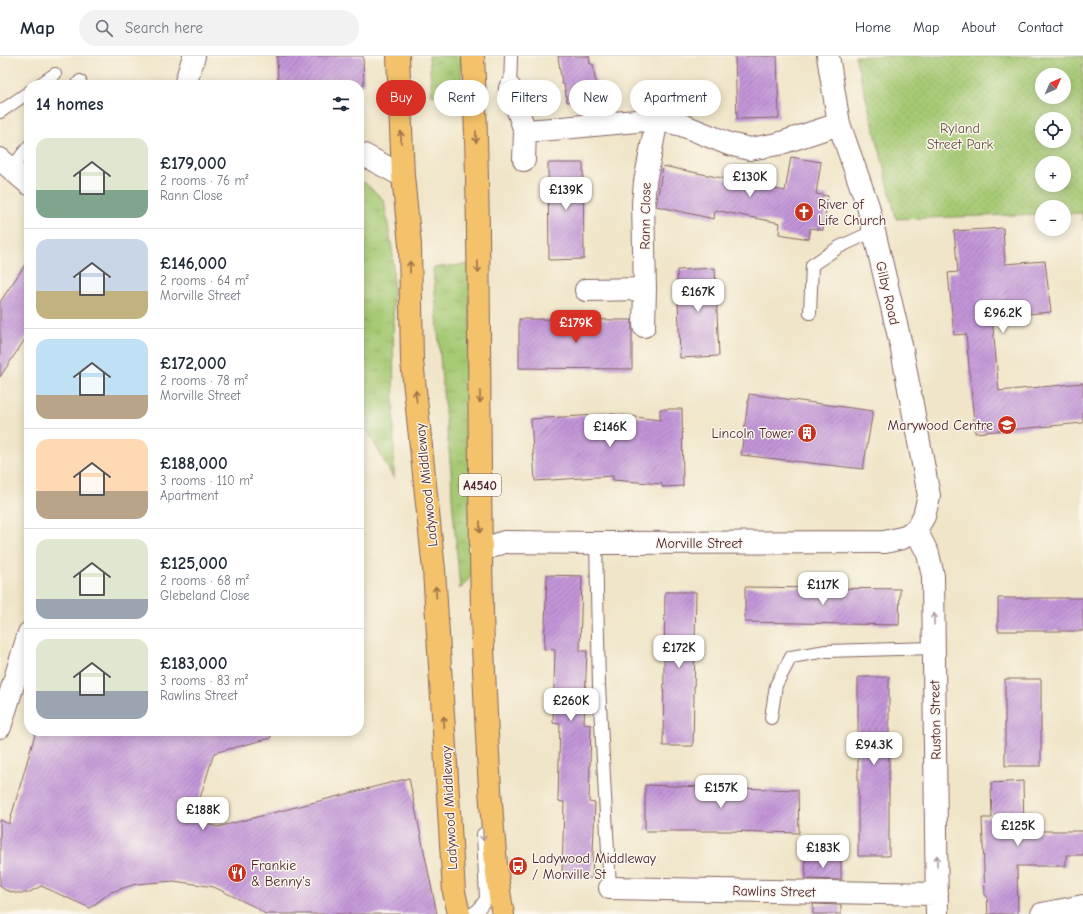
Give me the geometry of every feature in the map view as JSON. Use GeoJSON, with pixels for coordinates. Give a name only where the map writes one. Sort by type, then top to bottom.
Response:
{"type":"FeatureCollection","features":[{"type":"Feature","properties":{"kind":"highway","name":"Ladywood Middleway"},"geometry":{"type":"LineString","coordinates":[[398,56],[403,176],[410,245],[412,361],[434,570],[454,892],[459,914]]}},
{"type":"Feature","properties":{"kind":"highway","name":"A4540"},"geometry":{"type":"LineString","coordinates":[[473,56],[476,110],[480,551],[482,615],[490,799],[503,914]]}},
{"type":"Feature","properties":{"kind":"street"},"geometry":{"type":"LineString","coordinates":[[187,80],[194,56]]}},
{"type":"Feature","properties":{"kind":"street","name":"Gilby Road"},"geometry":{"type":"LineString","coordinates":[[828,56],[840,124],[868,206],[901,345],[929,496],[924,516],[916,530]]}},
{"type":"Feature","properties":{"kind":"street"},"geometry":{"type":"LineString","coordinates":[[520,116],[525,130],[524,160]]}},
{"type":"Feature","properties":{"kind":"street"},"geometry":{"type":"LineString","coordinates":[[525,130],[552,129],[657,119],[682,125],[730,144],[750,149],[778,144],[840,124]]}},
{"type":"Feature","properties":{"kind":"street","name":"Rann Close"},"geometry":{"type":"LineString","coordinates":[[644,326],[645,289],[643,204],[645,182],[657,119]]}},
{"type":"Feature","properties":{"kind":"street"},"geometry":{"type":"LineString","coordinates":[[364,155],[403,176]]}},
{"type":"Feature","properties":{"kind":"street"},"geometry":{"type":"LineString","coordinates":[[6,164],[24,180]]}},
{"type":"Feature","properties":{"kind":"street"},"geometry":{"type":"LineString","coordinates":[[586,290],[645,289]]}},
{"type":"Feature","properties":{"kind":"street","name":"Morville Street"},"geometry":{"type":"LineString","coordinates":[[480,551],[504,542],[885,542],[902,538],[916,530]]}},
{"type":"Feature","properties":{"kind":"street","name":"Ruston Street"},"geometry":{"type":"LineString","coordinates":[[916,530],[928,554],[933,576],[937,904]]}},
{"type":"Feature","properties":{"kind":"street"},"geometry":{"type":"LineString","coordinates":[[0,727],[7,682],[24,644]]}},
{"type":"Feature","properties":{"kind":"street","name":"Rawlins Street"},"geometry":{"type":"LineString","coordinates":[[610,888],[937,904]]}},
{"type":"Feature","properties":{"kind":"street"},"geometry":{"type":"LineString","coordinates":[[1042,914],[1083,906]]}},
{"type":"Feature","properties":{"kind":"lane"},"geometry":{"type":"LineString","coordinates":[[510,80],[512,56]]}},
{"type":"Feature","properties":{"kind":"lane"},"geometry":{"type":"LineString","coordinates":[[46,80],[55,74]]}},
{"type":"Feature","properties":{"kind":"lane"},"geometry":{"type":"LineString","coordinates":[[0,112],[24,95]]}},
{"type":"Feature","properties":{"kind":"lane"},"geometry":{"type":"LineString","coordinates":[[6,164],[24,150]]}},
{"type":"Feature","properties":{"kind":"lane"},"geometry":{"type":"LineString","coordinates":[[810,313],[812,265],[839,247],[874,231]]}},
{"type":"Feature","properties":{"kind":"lane"},"geometry":{"type":"LineString","coordinates":[[596,543],[599,686],[610,888]]}},
{"type":"Feature","properties":{"kind":"lane"},"geometry":{"type":"LineString","coordinates":[[472,914],[478,910],[486,899],[474,654],[482,615]]}},
{"type":"Feature","properties":{"kind":"lane"},"geometry":{"type":"LineString","coordinates":[[771,718],[776,685],[791,657],[826,651],[934,648]]}},
{"type":"Feature","properties":{"kind":"green space"},"geometry":{"type":"Polygon","coordinates":[[[429,56],[461,56],[462,80],[434,80],[434,96],[432,95],[429,56]]]}},
{"type":"Feature","properties":{"kind":"green space","name":"Ryland Street Park"},"geometry":{"type":"Polygon","coordinates":[[[855,56],[1083,56],[1083,221],[1082,213],[1071,214],[1071,200],[1035,200],[1035,214],[896,219],[855,56]]]}},
{"type":"Feature","properties":{"kind":"green space"},"geometry":{"type":"Polygon","coordinates":[[[364,183],[384,200],[393,255],[394,479],[364,425],[364,183]]]}},
{"type":"Feature","properties":{"kind":"green space"},"geometry":{"type":"Polygon","coordinates":[[[469,264],[475,572],[460,589],[433,268],[469,264]]]}},
{"type":"Feature","properties":{"kind":"building"},"geometry":{"type":"Polygon","coordinates":[[[277,56],[363,56],[364,80],[278,80],[277,56]]]}},
{"type":"Feature","properties":{"kind":"building"},"geometry":{"type":"Polygon","coordinates":[[[558,56],[589,56],[590,64],[593,64],[595,80],[569,80],[569,102],[567,102],[564,84],[562,84],[558,56]]]}},
{"type":"Feature","properties":{"kind":"building"},"geometry":{"type":"Polygon","coordinates":[[[735,56],[777,56],[779,118],[737,119],[735,56]]]}},
{"type":"Feature","properties":{"kind":"building"},"geometry":{"type":"Polygon","coordinates":[[[791,157],[821,162],[816,194],[828,196],[823,230],[810,228],[809,239],[779,234],[780,223],[715,210],[714,219],[656,206],[663,166],[785,191],[791,157]]]}},
{"type":"Feature","properties":{"kind":"building"},"geometry":{"type":"Polygon","coordinates":[[[548,163],[583,163],[584,259],[549,260],[548,163]]]}},
{"type":"Feature","properties":{"kind":"building"},"geometry":{"type":"Polygon","coordinates":[[[1003,228],[1005,264],[1045,261],[1051,312],[992,317],[999,391],[1083,383],[1083,423],[975,433],[966,334],[954,335],[948,273],[958,272],[954,231],[1003,228]]]}},
{"type":"Feature","properties":{"kind":"building"},"geometry":{"type":"Polygon","coordinates":[[[24,266],[24,341],[0,377],[0,302],[24,266]]]}},
{"type":"Feature","properties":{"kind":"building"},"geometry":{"type":"Polygon","coordinates":[[[715,268],[719,356],[680,358],[677,270],[715,268]]]}},
{"type":"Feature","properties":{"kind":"building"},"geometry":{"type":"Polygon","coordinates":[[[519,319],[632,320],[632,369],[519,368],[519,319]]]}},
{"type":"Feature","properties":{"kind":"building","name":"Lincoln Tower"},"geometry":{"type":"Polygon","coordinates":[[[749,394],[873,411],[863,469],[741,455],[749,394]]]}},
{"type":"Feature","properties":{"kind":"building"},"geometry":{"type":"Polygon","coordinates":[[[660,409],[682,409],[683,486],[662,487],[662,484],[613,480],[613,476],[535,481],[531,419],[612,414],[660,420],[660,409]]]}},
{"type":"Feature","properties":{"kind":"building"},"geometry":{"type":"Polygon","coordinates":[[[547,575],[582,576],[580,651],[587,651],[584,724],[591,725],[589,802],[595,803],[592,878],[562,877],[564,802],[558,801],[560,724],[553,723],[555,650],[544,649],[547,575]]]}},
{"type":"Feature","properties":{"kind":"building"},"geometry":{"type":"Polygon","coordinates":[[[745,587],[900,589],[899,625],[745,622],[745,587]]]}},
{"type":"Feature","properties":{"kind":"building"},"geometry":{"type":"Polygon","coordinates":[[[665,592],[696,592],[693,746],[663,746],[665,592]]]}},
{"type":"Feature","properties":{"kind":"building"},"geometry":{"type":"Polygon","coordinates":[[[998,598],[1083,598],[1083,631],[998,631],[998,598]]]}},
{"type":"Feature","properties":{"kind":"building"},"geometry":{"type":"Polygon","coordinates":[[[858,677],[889,677],[889,856],[858,856],[858,677]]]}},
{"type":"Feature","properties":{"kind":"building"},"geometry":{"type":"Polygon","coordinates":[[[1005,679],[1041,679],[1041,766],[1005,766],[1005,679]]]}},
{"type":"Feature","properties":{"kind":"building"},"geometry":{"type":"Polygon","coordinates":[[[35,736],[271,736],[271,738],[214,753],[193,821],[218,827],[409,778],[437,914],[265,914],[257,908],[214,887],[174,881],[136,884],[111,892],[90,908],[41,886],[28,893],[15,893],[5,890],[0,886],[0,820],[9,824],[35,736]]]}},
{"type":"Feature","properties":{"kind":"building"},"geometry":{"type":"Polygon","coordinates":[[[1023,781],[1024,831],[1083,831],[1083,855],[1066,855],[1066,866],[1017,866],[1018,914],[988,914],[987,896],[985,896],[982,818],[992,818],[991,783],[1023,781]]]}},
{"type":"Feature","properties":{"kind":"building"},"geometry":{"type":"Polygon","coordinates":[[[645,785],[798,790],[799,833],[645,831],[645,785]]]}},
{"type":"Feature","properties":{"kind":"building"},"geometry":{"type":"Polygon","coordinates":[[[805,858],[841,858],[841,880],[806,879],[805,858]]]}},
{"type":"Feature","properties":{"kind":"building"},"geometry":{"type":"Polygon","coordinates":[[[813,904],[841,905],[841,914],[813,914],[813,904]]]}},
{"type":"Feature","properties":{"kind":"place","name":"River of Life Church"},"geometry":{"type":"Point","coordinates":[804,212]}},
{"type":"Feature","properties":{"kind":"place","name":"Marywood Centre"},"geometry":{"type":"Point","coordinates":[1007,425]}},
{"type":"Feature","properties":{"kind":"place","name":"Lincoln Tower"},"geometry":{"type":"Point","coordinates":[807,433]}},
{"type":"Feature","properties":{"kind":"place","name":"Ladywood Middleway / Morville St"},"geometry":{"type":"Point","coordinates":[518,866]}},
{"type":"Feature","properties":{"kind":"place","name":"Frankie & Benny's"},"geometry":{"type":"Point","coordinates":[237,873]}}]}
